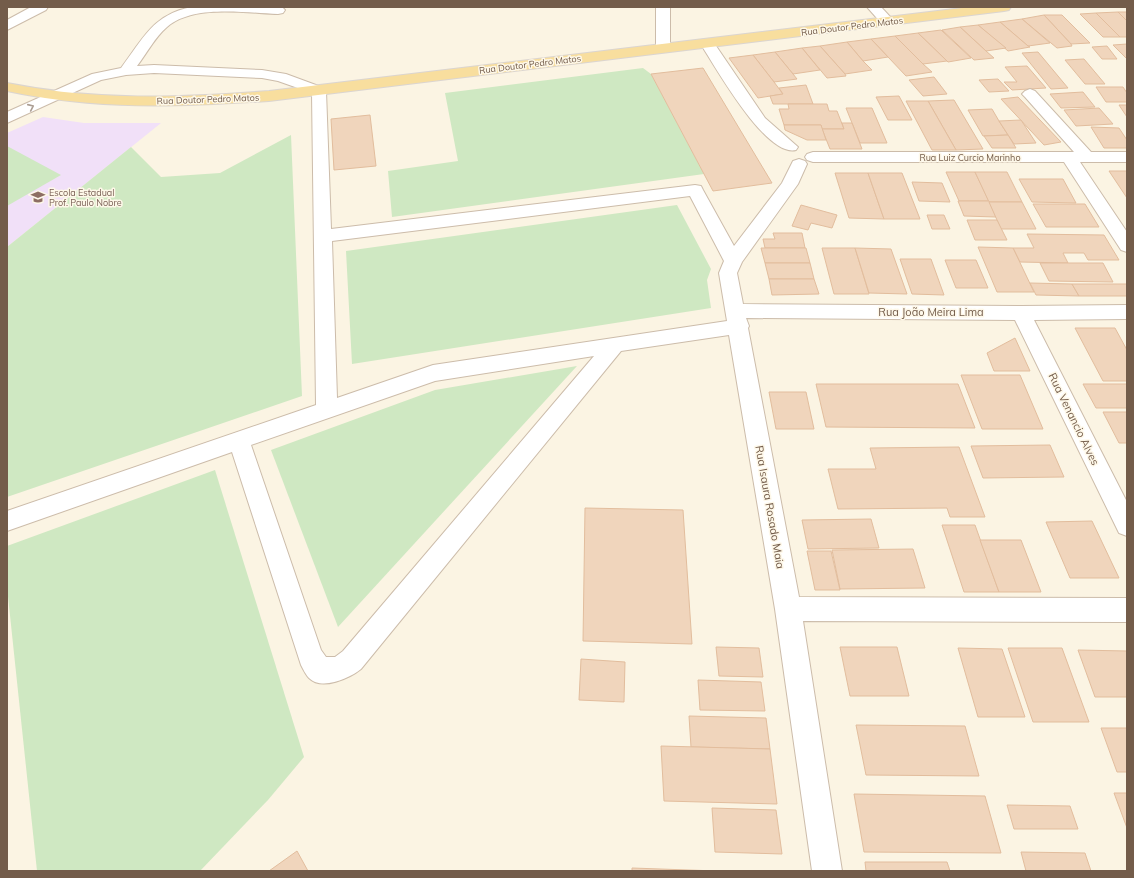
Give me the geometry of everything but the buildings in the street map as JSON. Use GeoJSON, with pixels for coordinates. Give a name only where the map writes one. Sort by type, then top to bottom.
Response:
{"type":"FeatureCollection","features":[{"type":"Feature","properties":{"kind":"main road","name":"Rua Doutor Pedro Matos"},"geometry":{"type":"LineString","coordinates":[[7,87],[55,96],[138,101],[213,100],[319,91],[707,42],[888,22],[1004,7]]}},
{"type":"Feature","properties":{"kind":"street"},"geometry":{"type":"LineString","coordinates":[[7,26],[41,7]]}},
{"type":"Feature","properties":{"kind":"street"},"geometry":{"type":"LineString","coordinates":[[663,7],[663,48]]}},
{"type":"Feature","properties":{"kind":"street"},"geometry":{"type":"LineString","coordinates":[[874,7],[888,22]]}},
{"type":"Feature","properties":{"kind":"street"},"geometry":{"type":"LineString","coordinates":[[126,71],[162,24],[178,14],[190,11],[218,9],[278,10]]}},
{"type":"Feature","properties":{"kind":"street"},"geometry":{"type":"LineString","coordinates":[[707,42],[759,121],[801,156]]}},
{"type":"Feature","properties":{"kind":"street"},"geometry":{"type":"LineString","coordinates":[[7,118],[97,77],[126,71],[154,69],[262,74],[281,77],[319,91],[327,410]]}},
{"type":"Feature","properties":{"kind":"street"},"geometry":{"type":"LineString","coordinates":[[1030,94],[1088,157]]}},
{"type":"Feature","properties":{"kind":"street","name":"Rua Luiz Curcio Marinho"},"geometry":{"type":"LineString","coordinates":[[801,156],[1127,157]]}},
{"type":"Feature","properties":{"kind":"street","name":"Rua Isaura Rosado Maia"},"geometry":{"type":"LineString","coordinates":[[801,156],[790,184],[733,261],[728,273],[788,610],[827,871]]}},
{"type":"Feature","properties":{"kind":"street"},"geometry":{"type":"LineString","coordinates":[[1069,157],[1127,246]]}},
{"type":"Feature","properties":{"kind":"street"},"geometry":{"type":"LineString","coordinates":[[323,236],[695,190],[733,261]]}},
{"type":"Feature","properties":{"kind":"street","name":"Rua João Meira Lima"},"geometry":{"type":"LineString","coordinates":[[7,521],[432,373],[615,345],[737,318],[1127,312]]}},
{"type":"Feature","properties":{"kind":"street","name":"Rua Venancio Alves"},"geometry":{"type":"LineString","coordinates":[[1021,313],[1127,526]]}},
{"type":"Feature","properties":{"kind":"street"},"geometry":{"type":"LineString","coordinates":[[239,441],[310,656],[318,670],[329,671],[342,668],[352,660],[615,345]]}},
{"type":"Feature","properties":{"kind":"street"},"geometry":{"type":"LineString","coordinates":[[788,610],[1127,610]]}},
{"type":"Feature","properties":{"kind":"shaded area","name":"Escola Estadual Prof. Paulo Nobre"},"geometry":{"type":"Polygon","coordinates":[[[43,117],[84,123],[161,123],[7,247],[7,133],[43,117]]]}},
{"type":"Feature","properties":{"kind":"green space"},"geometry":{"type":"Polygon","coordinates":[[[643,68],[651,74],[704,174],[392,217],[388,171],[458,161],[445,93],[643,68]]]}},
{"type":"Feature","properties":{"kind":"green space"},"geometry":{"type":"Polygon","coordinates":[[[291,135],[302,396],[7,497],[7,247],[131,147],[161,177],[220,173],[291,135]]]}},
{"type":"Feature","properties":{"kind":"green space"},"geometry":{"type":"Polygon","coordinates":[[[7,146],[61,175],[7,206],[7,146]]]}},
{"type":"Feature","properties":{"kind":"green space"},"geometry":{"type":"Polygon","coordinates":[[[677,205],[711,269],[707,280],[711,308],[352,364],[346,251],[677,205]]]}},
{"type":"Feature","properties":{"kind":"green space"},"geometry":{"type":"Polygon","coordinates":[[[577,366],[338,627],[271,450],[435,390],[577,366]]]}},
{"type":"Feature","properties":{"kind":"green space"},"geometry":{"type":"Polygon","coordinates":[[[215,470],[304,757],[268,800],[200,871],[37,871],[7,587],[7,546],[215,470]]]}},
{"type":"Feature","properties":{"kind":"place","name":"Escola Estadual Prof. Paulo Nobre"},"geometry":{"type":"Point","coordinates":[38,197]}}]}
